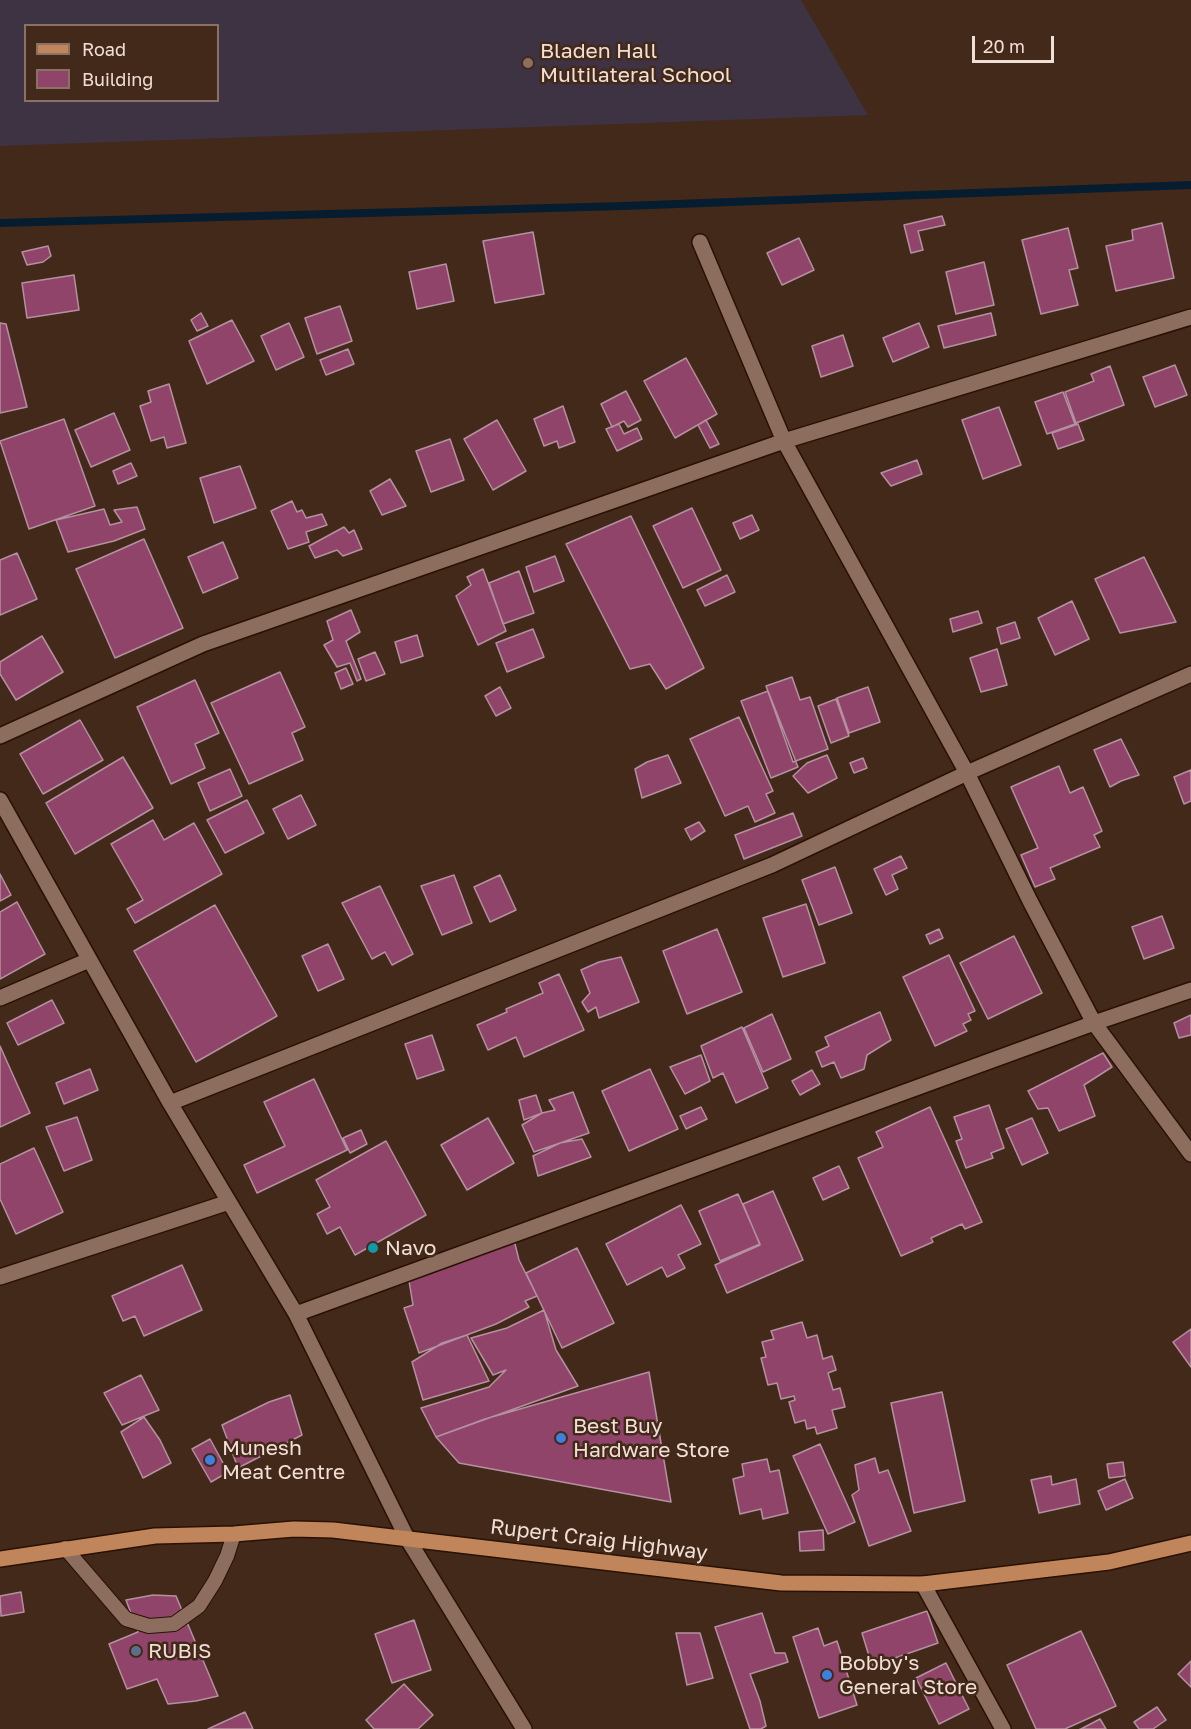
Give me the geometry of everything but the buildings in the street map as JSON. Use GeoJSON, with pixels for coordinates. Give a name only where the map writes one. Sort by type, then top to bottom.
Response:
{"type":"FeatureCollection","features":[{"type":"Feature","properties":{"kind":"main road","name":"Rupert Craig Highway"},"geometry":{"type":"LineString","coordinates":[[0,1559],[155,1536],[234,1534],[294,1529],[333,1530],[781,1583],[924,1584],[1109,1562],[1191,1543]]}},
{"type":"Feature","properties":{"kind":"street"},"geometry":{"type":"LineString","coordinates":[[700,242],[784,441],[967,773],[1030,901],[1094,1023],[1191,1154]]}},
{"type":"Feature","properties":{"kind":"street"},"geometry":{"type":"LineString","coordinates":[[0,736],[202,644],[784,441],[1191,317]]}},
{"type":"Feature","properties":{"kind":"street"},"geometry":{"type":"LineString","coordinates":[[170,1103],[772,865],[967,773],[1191,674]]}},
{"type":"Feature","properties":{"kind":"street"},"geometry":{"type":"LineString","coordinates":[[0,800],[170,1103],[296,1314],[407,1538],[524,1729]]}},
{"type":"Feature","properties":{"kind":"street"},"geometry":{"type":"LineString","coordinates":[[0,998],[89,960]]}},
{"type":"Feature","properties":{"kind":"street"},"geometry":{"type":"LineString","coordinates":[[296,1314],[1094,1023],[1191,990]]}},
{"type":"Feature","properties":{"kind":"street"},"geometry":{"type":"LineString","coordinates":[[0,1277],[229,1202]]}},
{"type":"Feature","properties":{"kind":"street"},"geometry":{"type":"LineString","coordinates":[[924,1584],[1003,1729]]}},
{"type":"Feature","properties":{"kind":"lane"},"geometry":{"type":"LineString","coordinates":[[65,1548],[126,1619],[148,1626],[174,1623],[199,1606],[215,1581],[234,1534]]}},
{"type":"Feature","properties":{"kind":"shaded area","name":"Bladen Hall Multilateral School"},"geometry":{"type":"Polygon","coordinates":[[[0,0],[801,0],[868,115],[0,146],[0,0]]]}},
{"type":"Feature","properties":{"kind":"waterway"},"geometry":{"type":"LineString","coordinates":[[0,223],[623,206],[1191,185]]}},
{"type":"Feature","properties":{"kind":"place","name":"Bladen Hall Multilateral School"},"geometry":{"type":"Point","coordinates":[528,63]}},
{"type":"Feature","properties":{"kind":"place","name":"Navo"},"geometry":{"type":"Point","coordinates":[373,1248]}},
{"type":"Feature","properties":{"kind":"place","name":"Best Buy Hardware Store"},"geometry":{"type":"Point","coordinates":[561,1438]}},
{"type":"Feature","properties":{"kind":"place","name":"Munesh Meat Centre"},"geometry":{"type":"Point","coordinates":[210,1460]}},
{"type":"Feature","properties":{"kind":"place","name":"RUBIS"},"geometry":{"type":"Point","coordinates":[136,1651]}},
{"type":"Feature","properties":{"kind":"place","name":"Bobby's General Store"},"geometry":{"type":"Point","coordinates":[827,1675]}}]}
